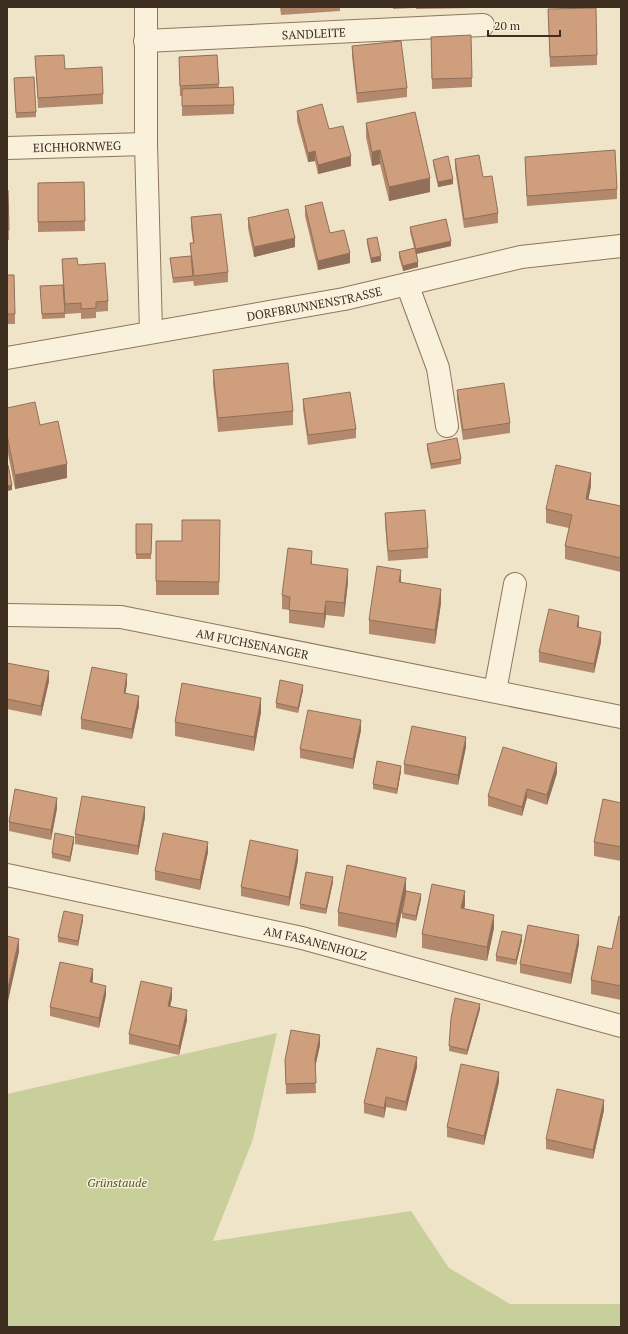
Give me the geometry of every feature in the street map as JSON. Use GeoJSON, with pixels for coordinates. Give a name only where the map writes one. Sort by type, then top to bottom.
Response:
{"type":"FeatureCollection","features":[{"type":"Feature","properties":{"kind":"street"},"geometry":{"type":"LineString","coordinates":[[146,7],[146,144],[151,332]]}},
{"type":"Feature","properties":{"kind":"street","name":"SANDLEITE"},"geometry":{"type":"LineString","coordinates":[[146,41],[483,25]]}},
{"type":"Feature","properties":{"kind":"street","name":"EICHHORNWEG"},"geometry":{"type":"LineString","coordinates":[[7,148],[146,144]]}},
{"type":"Feature","properties":{"kind":"street","name":"DORFBRUNNENSTRASSE"},"geometry":{"type":"LineString","coordinates":[[7,358],[344,298],[521,257],[621,246]]}},
{"type":"Feature","properties":{"kind":"street"},"geometry":{"type":"LineString","coordinates":[[407,284],[438,368],[447,426]]}},
{"type":"Feature","properties":{"kind":"street"},"geometry":{"type":"LineString","coordinates":[[495,691],[515,584]]}},
{"type":"Feature","properties":{"kind":"street","name":"AM FUCHSENANGER"},"geometry":{"type":"LineString","coordinates":[[7,615],[121,617],[621,717]]}},
{"type":"Feature","properties":{"kind":"street","name":"AM FASANENHOLZ"},"geometry":{"type":"LineString","coordinates":[[7,875],[302,938],[621,1026]]}},
{"type":"Feature","properties":{"kind":"green space","name":"Grünstaude"},"geometry":{"type":"Polygon","coordinates":[[[277,1033],[253,1139],[213,1241],[411,1211],[449,1268],[510,1304],[621,1304],[621,1327],[7,1327],[7,1094],[277,1033]]]}},
{"type":"Feature","properties":{"kind":"building"},"geometry":{"type":"Polygon","coordinates":[[[596,8],[597,55],[550,57],[548,9],[596,8]]]}},
{"type":"Feature","properties":{"kind":"building"},"geometry":{"type":"Polygon","coordinates":[[[471,35],[472,78],[432,79],[431,37],[471,35]]]}},
{"type":"Feature","properties":{"kind":"building"},"geometry":{"type":"Polygon","coordinates":[[[401,41],[407,88],[357,93],[352,46],[401,41]]]}},
{"type":"Feature","properties":{"kind":"building"},"geometry":{"type":"Polygon","coordinates":[[[64,55],[65,69],[102,67],[103,94],[38,98],[35,56],[64,55]]]}},
{"type":"Feature","properties":{"kind":"building"},"geometry":{"type":"Polygon","coordinates":[[[217,55],[219,84],[180,86],[179,57],[217,55]]]}},
{"type":"Feature","properties":{"kind":"building"},"geometry":{"type":"Polygon","coordinates":[[[34,77],[36,112],[16,113],[14,78],[34,77]]]}},
{"type":"Feature","properties":{"kind":"building"},"geometry":{"type":"Polygon","coordinates":[[[233,87],[234,105],[182,106],[182,89],[233,87]]]}},
{"type":"Feature","properties":{"kind":"building"},"geometry":{"type":"Polygon","coordinates":[[[322,104],[329,129],[343,126],[351,156],[318,165],[315,151],[308,153],[297,111],[322,104]]]}},
{"type":"Feature","properties":{"kind":"building"},"geometry":{"type":"Polygon","coordinates":[[[415,112],[430,178],[389,187],[380,150],[372,152],[366,123],[415,112]]]}},
{"type":"Feature","properties":{"kind":"building"},"geometry":{"type":"Polygon","coordinates":[[[615,150],[617,189],[527,196],[525,157],[615,150]]]}},
{"type":"Feature","properties":{"kind":"building"},"geometry":{"type":"Polygon","coordinates":[[[479,155],[483,177],[492,176],[498,213],[464,219],[455,159],[479,155]]]}},
{"type":"Feature","properties":{"kind":"building"},"geometry":{"type":"Polygon","coordinates":[[[448,156],[453,179],[438,182],[433,160],[448,156]]]}},
{"type":"Feature","properties":{"kind":"building"},"geometry":{"type":"Polygon","coordinates":[[[84,182],[85,221],[38,222],[38,183],[84,182]]]}},
{"type":"Feature","properties":{"kind":"building"},"geometry":{"type":"Polygon","coordinates":[[[8,190],[9,230],[7,230],[8,190]]]}},
{"type":"Feature","properties":{"kind":"building"},"geometry":{"type":"Polygon","coordinates":[[[322,202],[330,233],[344,230],[350,253],[318,261],[305,206],[322,202]]]}},
{"type":"Feature","properties":{"kind":"building"},"geometry":{"type":"Polygon","coordinates":[[[288,209],[295,238],[254,247],[248,218],[288,209]]]}},
{"type":"Feature","properties":{"kind":"building"},"geometry":{"type":"Polygon","coordinates":[[[221,214],[228,272],[194,276],[190,243],[194,243],[191,217],[221,214]]]}},
{"type":"Feature","properties":{"kind":"building"},"geometry":{"type":"Polygon","coordinates":[[[446,219],[451,241],[416,249],[410,227],[446,219]]]}},
{"type":"Feature","properties":{"kind":"building"},"geometry":{"type":"Polygon","coordinates":[[[377,237],[381,256],[371,258],[367,239],[377,237]]]}},
{"type":"Feature","properties":{"kind":"building"},"geometry":{"type":"Polygon","coordinates":[[[415,248],[418,262],[403,266],[399,252],[415,248]]]}},
{"type":"Feature","properties":{"kind":"building"},"geometry":{"type":"Polygon","coordinates":[[[191,256],[193,276],[173,278],[170,258],[191,256]]]}},
{"type":"Feature","properties":{"kind":"building"},"geometry":{"type":"Polygon","coordinates":[[[77,258],[78,265],[105,263],[108,301],[96,302],[96,308],[81,309],[81,303],[65,304],[62,259],[77,258]]]}},
{"type":"Feature","properties":{"kind":"building"},"geometry":{"type":"Polygon","coordinates":[[[7,275],[14,275],[15,314],[7,314],[7,275]]]}},
{"type":"Feature","properties":{"kind":"building"},"geometry":{"type":"Polygon","coordinates":[[[63,285],[65,313],[42,314],[40,286],[63,285]]]}},
{"type":"Feature","properties":{"kind":"building"},"geometry":{"type":"Polygon","coordinates":[[[288,363],[293,411],[218,418],[213,370],[288,363]]]}},
{"type":"Feature","properties":{"kind":"building"},"geometry":{"type":"Polygon","coordinates":[[[504,383],[510,423],[463,430],[457,390],[504,383]]]}},
{"type":"Feature","properties":{"kind":"building"},"geometry":{"type":"Polygon","coordinates":[[[350,392],[356,429],[308,435],[303,399],[350,392]]]}},
{"type":"Feature","properties":{"kind":"building"},"geometry":{"type":"Polygon","coordinates":[[[35,402],[40,425],[58,421],[67,464],[15,475],[7,435],[7,408],[35,402]]]}},
{"type":"Feature","properties":{"kind":"building"},"geometry":{"type":"Polygon","coordinates":[[[457,438],[461,459],[431,464],[427,444],[457,438]]]}},
{"type":"Feature","properties":{"kind":"building"},"geometry":{"type":"Polygon","coordinates":[[[8,465],[12,485],[7,486],[7,466],[8,465]]]}},
{"type":"Feature","properties":{"kind":"building"},"geometry":{"type":"Polygon","coordinates":[[[556,465],[591,473],[586,499],[621,506],[621,558],[565,546],[572,515],[546,509],[556,465]]]}},
{"type":"Feature","properties":{"kind":"building"},"geometry":{"type":"Polygon","coordinates":[[[425,510],[428,548],[388,551],[385,513],[425,510]]]}},
{"type":"Feature","properties":{"kind":"building"},"geometry":{"type":"Polygon","coordinates":[[[182,520],[220,520],[219,582],[156,581],[156,541],[182,541],[182,520]]]}},
{"type":"Feature","properties":{"kind":"building"},"geometry":{"type":"Polygon","coordinates":[[[136,524],[152,524],[151,554],[136,554],[136,524]]]}},
{"type":"Feature","properties":{"kind":"building"},"geometry":{"type":"Polygon","coordinates":[[[288,548],[312,551],[311,564],[348,569],[344,603],[326,601],[324,614],[289,610],[290,597],[282,595],[288,548]]]}},
{"type":"Feature","properties":{"kind":"building"},"geometry":{"type":"Polygon","coordinates":[[[377,566],[401,570],[399,582],[441,589],[435,630],[369,620],[377,566]]]}},
{"type":"Feature","properties":{"kind":"building"},"geometry":{"type":"Polygon","coordinates":[[[549,609],[579,616],[577,627],[601,632],[594,664],[539,652],[549,609]]]}},
{"type":"Feature","properties":{"kind":"building"},"geometry":{"type":"Polygon","coordinates":[[[7,663],[49,671],[41,706],[7,699],[7,663]]]}},
{"type":"Feature","properties":{"kind":"building"},"geometry":{"type":"Polygon","coordinates":[[[92,667],[127,674],[124,693],[139,696],[132,729],[81,719],[92,667]]]}},
{"type":"Feature","properties":{"kind":"building"},"geometry":{"type":"Polygon","coordinates":[[[280,680],[303,685],[298,708],[276,703],[280,680]]]}},
{"type":"Feature","properties":{"kind":"building"},"geometry":{"type":"Polygon","coordinates":[[[182,683],[261,698],[254,737],[175,722],[182,683]]]}},
{"type":"Feature","properties":{"kind":"building"},"geometry":{"type":"Polygon","coordinates":[[[308,710],[361,720],[353,759],[300,749],[308,710]]]}},
{"type":"Feature","properties":{"kind":"building"},"geometry":{"type":"Polygon","coordinates":[[[412,726],[466,737],[458,775],[404,764],[412,726]]]}},
{"type":"Feature","properties":{"kind":"building"},"geometry":{"type":"Polygon","coordinates":[[[503,747],[557,763],[547,795],[527,789],[522,807],[488,796],[503,747]]]}},
{"type":"Feature","properties":{"kind":"building"},"geometry":{"type":"Polygon","coordinates":[[[377,761],[401,766],[397,789],[373,784],[377,761]]]}},
{"type":"Feature","properties":{"kind":"building"},"geometry":{"type":"Polygon","coordinates":[[[15,789],[57,798],[51,830],[9,822],[15,789]]]}},
{"type":"Feature","properties":{"kind":"building"},"geometry":{"type":"Polygon","coordinates":[[[82,796],[145,807],[138,846],[75,834],[82,796]]]}},
{"type":"Feature","properties":{"kind":"building"},"geometry":{"type":"Polygon","coordinates":[[[603,799],[621,803],[621,847],[594,842],[603,799]]]}},
{"type":"Feature","properties":{"kind":"building"},"geometry":{"type":"Polygon","coordinates":[[[55,833],[74,837],[70,857],[52,853],[55,833]]]}},
{"type":"Feature","properties":{"kind":"building"},"geometry":{"type":"Polygon","coordinates":[[[163,833],[208,842],[200,880],[155,871],[163,833]]]}},
{"type":"Feature","properties":{"kind":"building"},"geometry":{"type":"Polygon","coordinates":[[[250,840],[298,850],[289,897],[241,887],[250,840]]]}},
{"type":"Feature","properties":{"kind":"building"},"geometry":{"type":"Polygon","coordinates":[[[347,865],[406,878],[396,924],[338,912],[347,865]]]}},
{"type":"Feature","properties":{"kind":"building"},"geometry":{"type":"Polygon","coordinates":[[[306,872],[333,877],[326,909],[300,904],[306,872]]]}},
{"type":"Feature","properties":{"kind":"building"},"geometry":{"type":"Polygon","coordinates":[[[432,884],[465,891],[461,908],[494,915],[487,947],[422,934],[432,884]]]}},
{"type":"Feature","properties":{"kind":"building"},"geometry":{"type":"Polygon","coordinates":[[[406,891],[421,894],[416,916],[402,913],[406,891]]]}},
{"type":"Feature","properties":{"kind":"building"},"geometry":{"type":"Polygon","coordinates":[[[64,911],[83,915],[78,941],[58,937],[64,911]]]}},
{"type":"Feature","properties":{"kind":"building"},"geometry":{"type":"Polygon","coordinates":[[[619,916],[621,917],[621,986],[591,980],[598,946],[612,949],[619,916]]]}},
{"type":"Feature","properties":{"kind":"building"},"geometry":{"type":"Polygon","coordinates":[[[528,925],[579,935],[571,974],[520,964],[528,925]]]}},
{"type":"Feature","properties":{"kind":"building"},"geometry":{"type":"Polygon","coordinates":[[[502,931],[522,935],[516,960],[496,956],[502,931]]]}},
{"type":"Feature","properties":{"kind":"building"},"geometry":{"type":"Polygon","coordinates":[[[7,936],[19,939],[7,992],[7,936]]]}},
{"type":"Feature","properties":{"kind":"building"},"geometry":{"type":"Polygon","coordinates":[[[60,962],[93,969],[90,982],[106,986],[99,1018],[50,1007],[60,962]]]}},
{"type":"Feature","properties":{"kind":"building"},"geometry":{"type":"Polygon","coordinates":[[[141,981],[172,988],[168,1006],[187,1010],[179,1046],[129,1034],[141,981]]]}},
{"type":"Feature","properties":{"kind":"building"},"geometry":{"type":"Polygon","coordinates":[[[455,998],[480,1004],[467,1050],[449,1046],[451,1018],[455,998]]]}},
{"type":"Feature","properties":{"kind":"building"},"geometry":{"type":"Polygon","coordinates":[[[291,1030],[320,1035],[315,1059],[316,1083],[286,1084],[285,1060],[291,1030]]]}},
{"type":"Feature","properties":{"kind":"building"},"geometry":{"type":"Polygon","coordinates":[[[377,1048],[417,1057],[406,1102],[386,1097],[384,1108],[364,1103],[377,1048]]]}},
{"type":"Feature","properties":{"kind":"building"},"geometry":{"type":"Polygon","coordinates":[[[461,1064],[499,1072],[484,1136],[447,1127],[461,1064]]]}},
{"type":"Feature","properties":{"kind":"building"},"geometry":{"type":"Polygon","coordinates":[[[557,1089],[604,1100],[593,1150],[546,1139],[557,1089]]]}}]}
